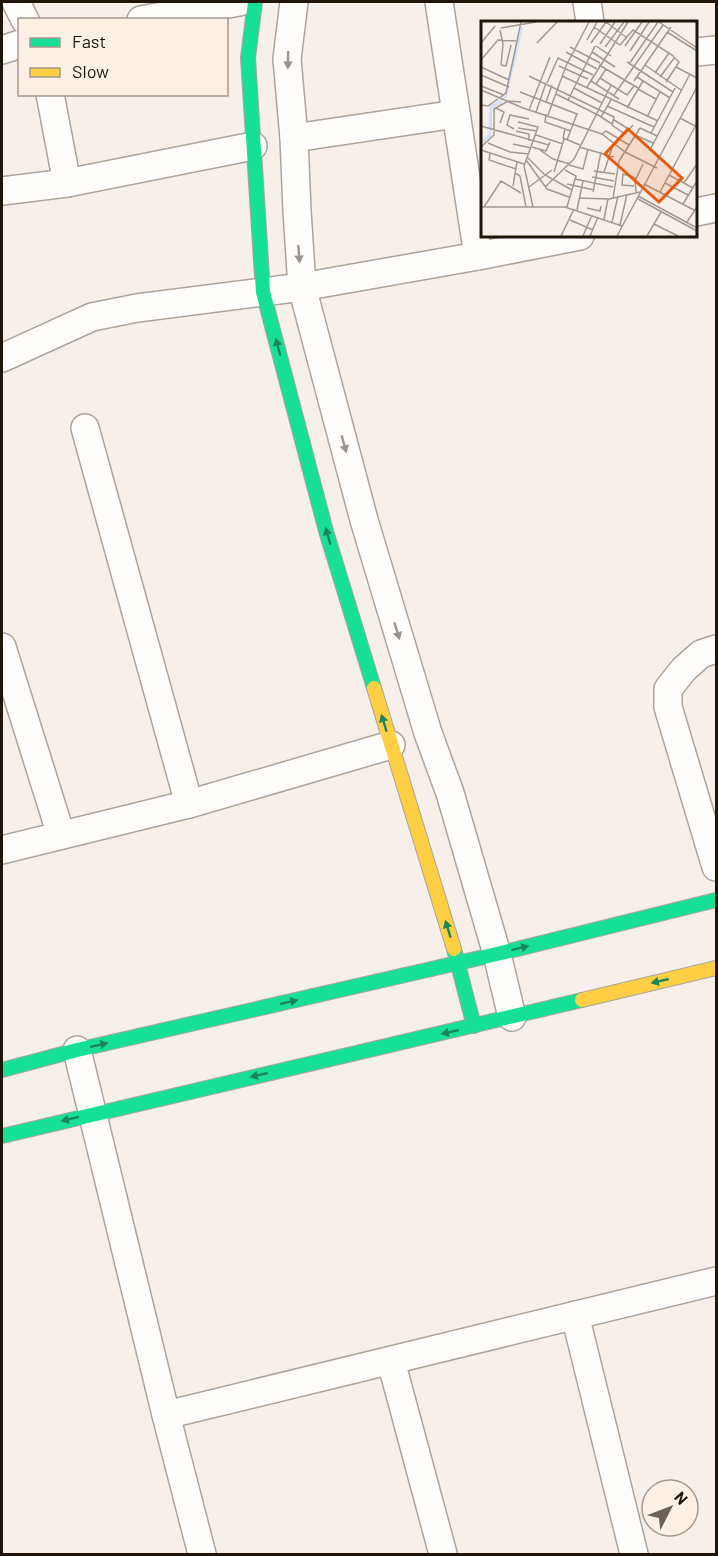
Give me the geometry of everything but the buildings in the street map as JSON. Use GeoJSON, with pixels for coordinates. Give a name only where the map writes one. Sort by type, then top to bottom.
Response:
{"type":"FeatureCollection","features":[{"type":"Feature","properties":{"kind":"main road"},"geometry":{"type":"LineString","coordinates":[[255,2],[248,58],[263,292],[327,531],[458,963],[474,1026]]}},
{"type":"Feature","properties":{"kind":"main road"},"geometry":{"type":"LineString","coordinates":[[2,1070],[77,1050],[497,954],[717,900]]}},
{"type":"Feature","properties":{"kind":"main road"},"geometry":{"type":"LineString","coordinates":[[2,1136],[717,968]]}},
{"type":"Feature","properties":{"kind":"street"},"geometry":{"type":"LineString","coordinates":[[16,2],[24,18]]}},
{"type":"Feature","properties":{"kind":"street"},"geometry":{"type":"LineString","coordinates":[[152,18],[239,2]]}},
{"type":"Feature","properties":{"kind":"street"},"geometry":{"type":"LineString","coordinates":[[294,2],[287,59],[302,287],[364,520],[428,733],[450,793],[497,954],[512,1017]]}},
{"type":"Feature","properties":{"kind":"street"},"geometry":{"type":"LineString","coordinates":[[439,2],[478,256]]}},
{"type":"Feature","properties":{"kind":"street"},"geometry":{"type":"LineString","coordinates":[[587,2],[590,21]]}},
{"type":"Feature","properties":{"kind":"street"},"geometry":{"type":"LineString","coordinates":[[2,50],[18,45]]}},
{"type":"Feature","properties":{"kind":"street"},"geometry":{"type":"LineString","coordinates":[[697,52],[717,50]]}},
{"type":"Feature","properties":{"kind":"street"},"geometry":{"type":"LineString","coordinates":[[50,96],[67,183]]}},
{"type":"Feature","properties":{"kind":"street"},"geometry":{"type":"LineString","coordinates":[[294,138],[456,114]]}},
{"type":"Feature","properties":{"kind":"street"},"geometry":{"type":"LineString","coordinates":[[2,191],[67,183],[253,146]]}},
{"type":"Feature","properties":{"kind":"street"},"geometry":{"type":"LineString","coordinates":[[697,212],[717,208]]}},
{"type":"Feature","properties":{"kind":"street"},"geometry":{"type":"LineString","coordinates":[[2,358],[92,316],[302,287],[575,237]]}},
{"type":"Feature","properties":{"kind":"street"},"geometry":{"type":"LineString","coordinates":[[86,428],[189,804]]}},
{"type":"Feature","properties":{"kind":"street"},"geometry":{"type":"LineString","coordinates":[[2,647],[6,681],[61,835]]}},
{"type":"Feature","properties":{"kind":"street"},"geometry":{"type":"LineString","coordinates":[[717,650],[701,654],[684,669],[668,689],[668,707],[717,867]]}},
{"type":"Feature","properties":{"kind":"street"},"geometry":{"type":"LineString","coordinates":[[2,849],[189,804],[391,746]]}},
{"type":"Feature","properties":{"kind":"street"},"geometry":{"type":"LineString","coordinates":[[77,1050],[202,1554]]}},
{"type":"Feature","properties":{"kind":"street"},"geometry":{"type":"LineString","coordinates":[[166,1415],[717,1281]]}},
{"type":"Feature","properties":{"kind":"street"},"geometry":{"type":"LineString","coordinates":[[575,1315],[634,1554]]}},
{"type":"Feature","properties":{"kind":"street"},"geometry":{"type":"LineString","coordinates":[[391,1360],[443,1554]]}},
{"type":"Feature","properties":{"kind":"traffic: fast"},"geometry":{"type":"LineString","coordinates":[[255,2],[248,58],[263,292],[326,531],[374,688]]}},
{"type":"Feature","properties":{"kind":"traffic: fast"},"geometry":{"type":"LineString","coordinates":[[2,1070],[77,1050],[497,954],[716,900]]}},
{"type":"Feature","properties":{"kind":"traffic: fast"},"geometry":{"type":"LineString","coordinates":[[454,949],[474,1026]]}},
{"type":"Feature","properties":{"kind":"traffic: fast"},"geometry":{"type":"LineString","coordinates":[[2,1136],[582,1000]]}},
{"type":"Feature","properties":{"kind":"traffic: slow"},"geometry":{"type":"LineString","coordinates":[[374,688],[454,949]]}},
{"type":"Feature","properties":{"kind":"traffic: slow"},"geometry":{"type":"LineString","coordinates":[[582,1000],[716,968]]}}]}
